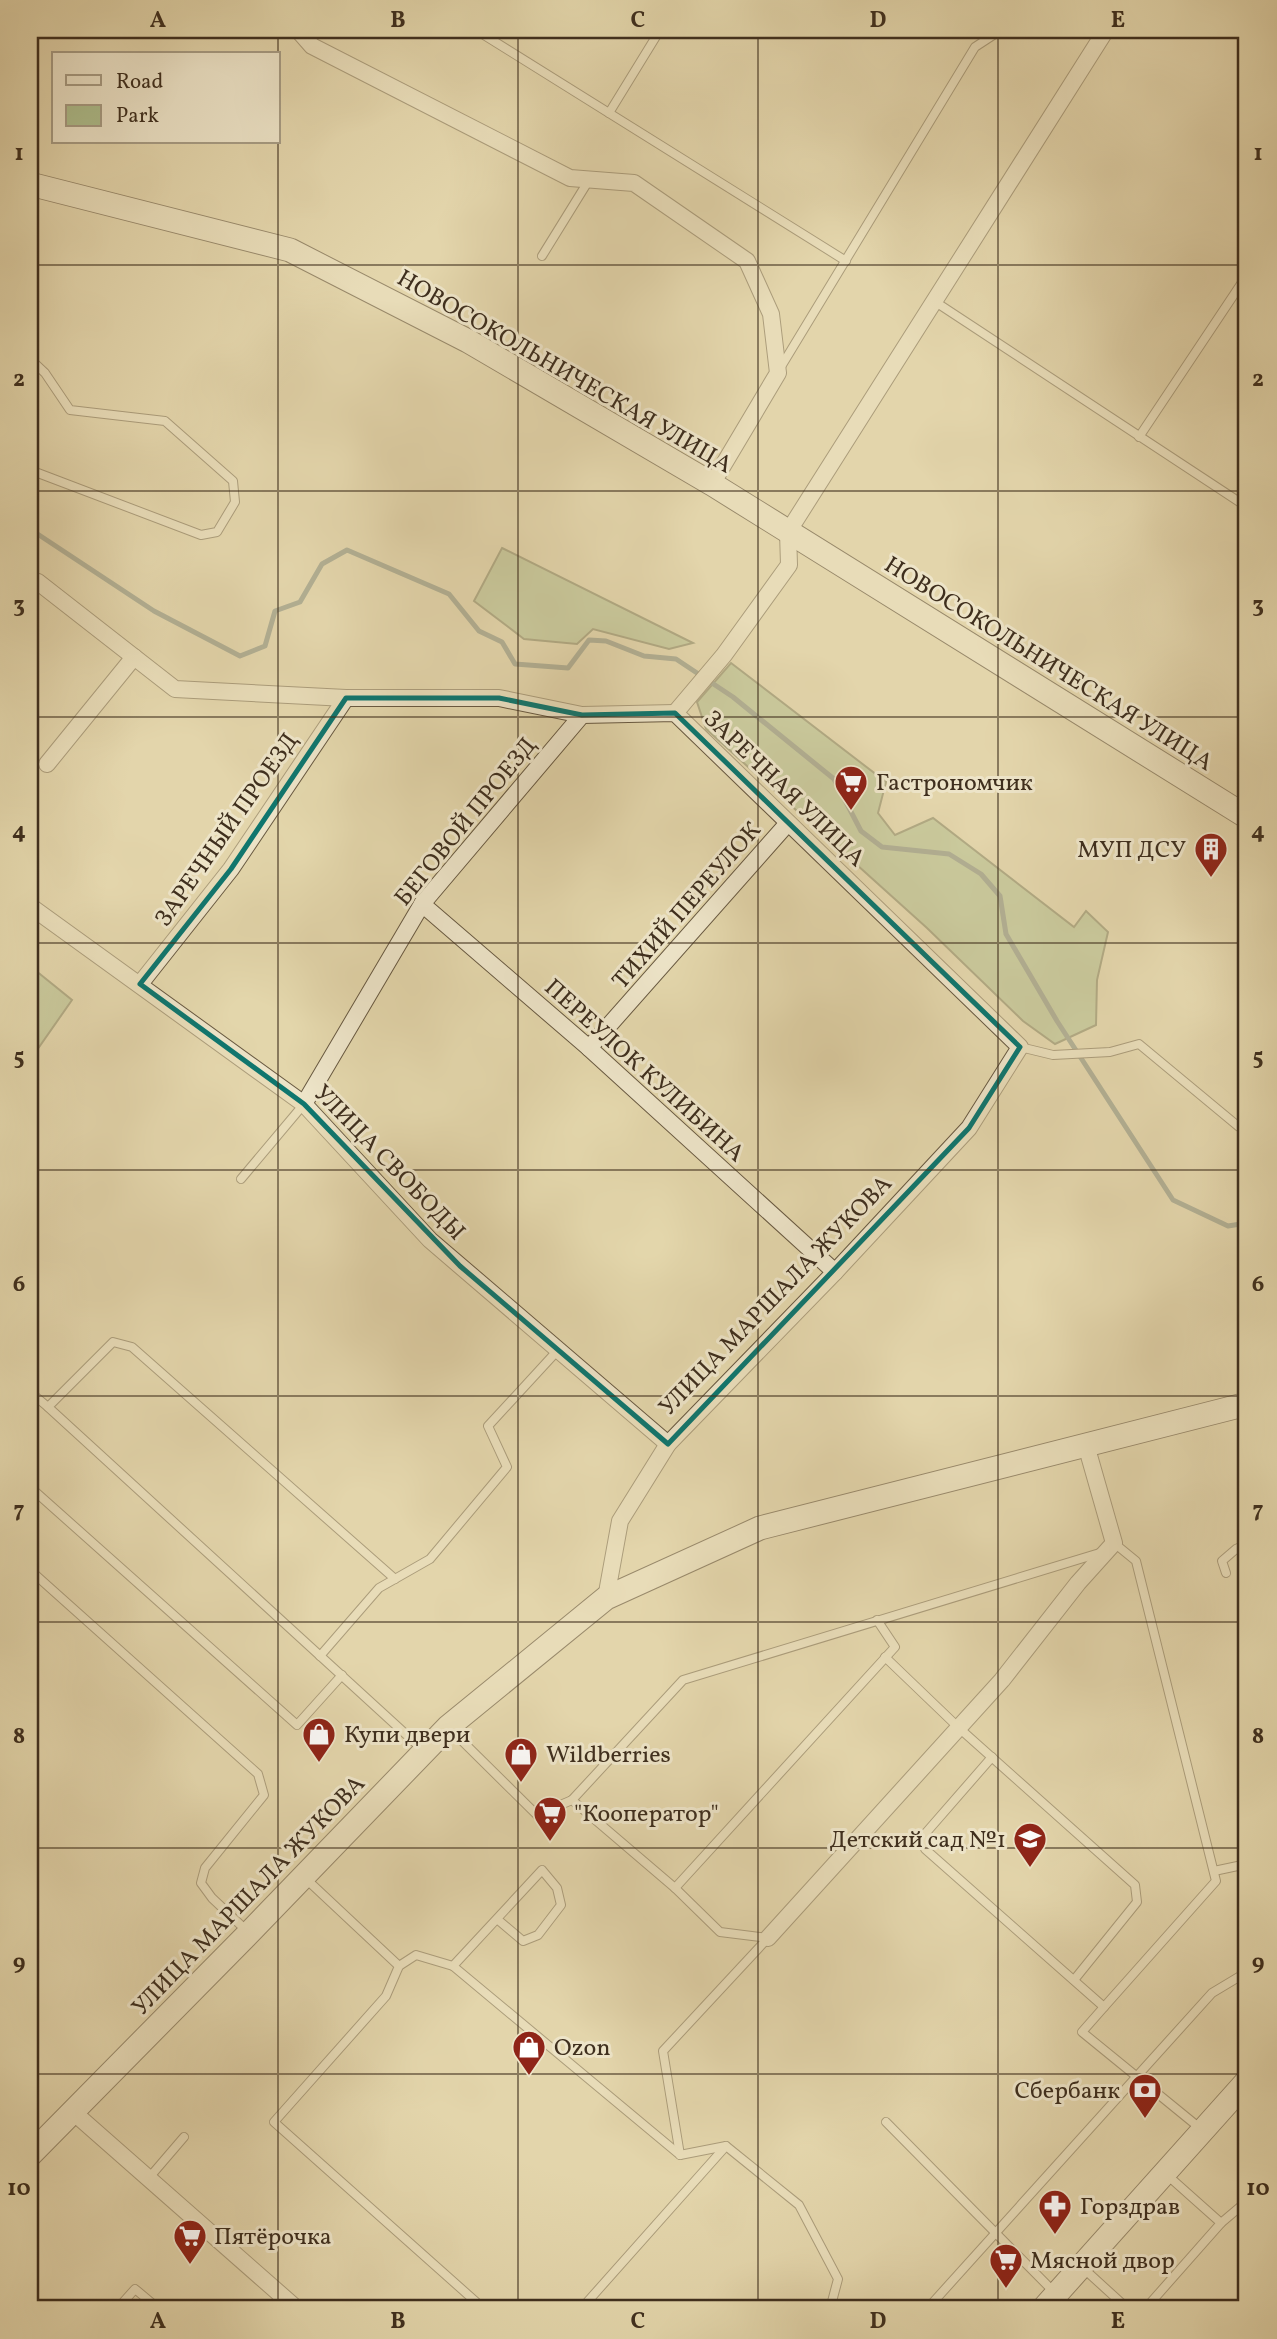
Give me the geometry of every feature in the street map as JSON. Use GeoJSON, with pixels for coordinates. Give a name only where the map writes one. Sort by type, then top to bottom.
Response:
{"type":"FeatureCollection","features":[{"type":"Feature","properties":{"kind":"street"},"geometry":{"type":"LineString","coordinates":[[298,30],[312,46],[570,178],[634,183],[747,261],[771,314],[778,373],[712,484]]}},
{"type":"Feature","properties":{"kind":"street"},"geometry":{"type":"LineString","coordinates":[[675,713],[713,669],[789,565],[788,532],[1106,30]]}},
{"type":"Feature","properties":{"kind":"street","name":"НОВОСОКОЛЬНИЧЕСКАЯ УЛИЦА"},"geometry":{"type":"LineString","coordinates":[[30,184],[290,250],[468,341],[712,484],[1247,817]]}},
{"type":"Feature","properties":{"kind":"street","name":"ЗАРЕЧНАЯ УЛИЦА"},"geometry":{"type":"LineString","coordinates":[[30,580],[38,582],[175,689],[345,698],[499,698],[582,715],[675,713],[1020,1047]]}},
{"type":"Feature","properties":{"kind":"street"},"geometry":{"type":"LineString","coordinates":[[47,764],[134,657]]}},
{"type":"Feature","properties":{"kind":"street","name":"ЗАРЕЧНЫЙ ПРОЕЗД"},"geometry":{"type":"LineString","coordinates":[[140,984],[231,869],[345,698]]}},
{"type":"Feature","properties":{"kind":"street","name":"БЕГОВОЙ ПРОЕЗД"},"geometry":{"type":"LineString","coordinates":[[304,1104],[422,904],[582,715]]}},
{"type":"Feature","properties":{"kind":"street","name":"ТИХИЙ ПЕРЕУЛОК"},"geometry":{"type":"LineString","coordinates":[[589,1048],[788,823]]}},
{"type":"Feature","properties":{"kind":"street","name":"ПЕРЕУЛОК КУЛИБИНА"},"geometry":{"type":"LineString","coordinates":[[422,904],[589,1048],[835,1272]]}},
{"type":"Feature","properties":{"kind":"street","name":"УЛИЦА СВОБОДЫ"},"geometry":{"type":"LineString","coordinates":[[30,906],[304,1104],[430,1240],[668,1444]]}},
{"type":"Feature","properties":{"kind":"street","name":"УЛИЦА МАРШАЛА ЖУКОВА"},"geometry":{"type":"LineString","coordinates":[[606,1598],[620,1521],[668,1444],[835,1272],[969,1128],[1020,1047]]}},
{"type":"Feature","properties":{"kind":"street","name":"УЛИЦА МАРШАЛА ЖУКОВА"},"geometry":{"type":"LineString","coordinates":[[30,2155],[448,1727],[606,1598],[760,1528],[1247,1404]]}},
{"type":"Feature","properties":{"kind":"street"},"geometry":{"type":"LineString","coordinates":[[768,1938],[1002,1680],[1078,1583],[1111,1547],[1086,1445]]}},
{"type":"Feature","properties":{"kind":"street"},"geometry":{"type":"LineString","coordinates":[[1049,2302],[1247,2081]]}},
{"type":"Feature","properties":{"kind":"street"},"geometry":{"type":"LineString","coordinates":[[72,2111],[297,2309]]}},
{"type":"Feature","properties":{"kind":"lane"},"geometry":{"type":"LineString","coordinates":[[476,30],[846,261]]}},
{"type":"Feature","properties":{"kind":"lane"},"geometry":{"type":"LineString","coordinates":[[608,113],[660,30]]}},
{"type":"Feature","properties":{"kind":"lane"},"geometry":{"type":"LineString","coordinates":[[778,373],[975,47],[1001,30]]}},
{"type":"Feature","properties":{"kind":"lane"},"geometry":{"type":"LineString","coordinates":[[542,256],[589,180]]}},
{"type":"Feature","properties":{"kind":"lane"},"geometry":{"type":"LineString","coordinates":[[1139,438],[1247,275]]}},
{"type":"Feature","properties":{"kind":"lane"},"geometry":{"type":"LineString","coordinates":[[934,301],[1247,507]]}},
{"type":"Feature","properties":{"kind":"lane"},"geometry":{"type":"LineString","coordinates":[[30,359],[45,373],[70,410],[165,421],[233,481],[235,502],[217,532],[201,535],[30,470]]}},
{"type":"Feature","properties":{"kind":"lane"},"geometry":{"type":"LineString","coordinates":[[1020,1047],[1053,1055],[1110,1052],[1139,1044],[1240,1127]]}},
{"type":"Feature","properties":{"kind":"lane"},"geometry":{"type":"LineString","coordinates":[[241,1180],[304,1104]]}},
{"type":"Feature","properties":{"kind":"lane"},"geometry":{"type":"LineString","coordinates":[[48,1407],[113,1342],[132,1347],[395,1579]]}},
{"type":"Feature","properties":{"kind":"lane"},"geometry":{"type":"LineString","coordinates":[[320,1656],[379,1588],[430,1559],[507,1467],[488,1426],[558,1350]]}},
{"type":"Feature","properties":{"kind":"lane"},"geometry":{"type":"LineString","coordinates":[[30,1392],[424,1751]]}},
{"type":"Feature","properties":{"kind":"lane"},"geometry":{"type":"LineString","coordinates":[[30,1487],[297,1725],[342,1675]]}},
{"type":"Feature","properties":{"kind":"lane"},"geometry":{"type":"LineString","coordinates":[[1226,1573],[1222,1561],[1247,1544]]}},
{"type":"Feature","properties":{"kind":"lane"},"geometry":{"type":"LineString","coordinates":[[448,1727],[537,1815],[572,1800],[683,1680],[1111,1547],[1136,1561],[1216,1881],[1082,2032],[1202,2130]]}},
{"type":"Feature","properties":{"kind":"lane"},"geometry":{"type":"LineString","coordinates":[[30,1570],[258,1774],[264,1796],[205,1868],[201,1883],[212,1898],[249,1933]]}},
{"type":"Feature","properties":{"kind":"lane"},"geometry":{"type":"LineString","coordinates":[[675,1888],[895,1647],[877,1620]]}},
{"type":"Feature","properties":{"kind":"lane"},"geometry":{"type":"LineString","coordinates":[[885,1657],[959,1728],[1136,1885],[1137,1902],[1074,1980]]}},
{"type":"Feature","properties":{"kind":"lane"},"geometry":{"type":"LineString","coordinates":[[992,1757],[924,1835],[925,1849],[1104,2007]]}},
{"type":"Feature","properties":{"kind":"lane"},"geometry":{"type":"LineString","coordinates":[[572,1800],[675,1888],[720,1932],[768,1938]]}},
{"type":"Feature","properties":{"kind":"lane"},"geometry":{"type":"LineString","coordinates":[[1214,1871],[1247,1864]]}},
{"type":"Feature","properties":{"kind":"lane"},"geometry":{"type":"LineString","coordinates":[[453,1966],[542,1870],[557,1888],[561,1905],[538,1935],[523,1941],[497,1919]]}},
{"type":"Feature","properties":{"kind":"lane"},"geometry":{"type":"LineString","coordinates":[[304,1877],[399,1966]]}},
{"type":"Feature","properties":{"kind":"lane"},"geometry":{"type":"LineString","coordinates":[[680,2155],[663,2051],[768,1938]]}},
{"type":"Feature","properties":{"kind":"lane"},"geometry":{"type":"LineString","coordinates":[[484,2309],[274,2122],[386,1996],[399,1966],[416,1955],[453,1966],[680,2155]]}},
{"type":"Feature","properties":{"kind":"lane"},"geometry":{"type":"LineString","coordinates":[[927,2309],[1212,1993],[1247,1972]]}},
{"type":"Feature","properties":{"kind":"lane"},"geometry":{"type":"LineString","coordinates":[[886,2122],[995,2232],[1049,2302]]}},
{"type":"Feature","properties":{"kind":"lane"},"geometry":{"type":"LineString","coordinates":[[148,2179],[184,2137]]}},
{"type":"Feature","properties":{"kind":"lane"},"geometry":{"type":"LineString","coordinates":[[680,2155],[726,2146]]}},
{"type":"Feature","properties":{"kind":"lane"},"geometry":{"type":"LineString","coordinates":[[581,2309],[726,2146]]}},
{"type":"Feature","properties":{"kind":"lane"},"geometry":{"type":"LineString","coordinates":[[726,2146],[799,2206],[838,2279],[830,2309]]}},
{"type":"Feature","properties":{"kind":"lane"},"geometry":{"type":"LineString","coordinates":[[1164,2172],[1221,2223]]}},
{"type":"Feature","properties":{"kind":"lane"},"geometry":{"type":"LineString","coordinates":[[1144,2309],[1221,2223],[1247,2202]]}},
{"type":"Feature","properties":{"kind":"lane"},"geometry":{"type":"LineString","coordinates":[[1081,2266],[1128,2309]]}},
{"type":"Feature","properties":{"kind":"lane"},"geometry":{"type":"LineString","coordinates":[[117,2309],[135,2289],[159,2309]]}},
{"type":"Feature","properties":{"kind":"highlighted area"},"geometry":{"type":"Polygon","coordinates":[[[346,698],[499,698],[582,715],[675,713],[1020,1047],[969,1128],[668,1444],[460,1266],[304,1104],[140,984],[231,869],[346,698]]]}},
{"type":"Feature","properties":{"kind":"green space"},"geometry":{"type":"Polygon","coordinates":[[[502,548],[693,643],[669,649],[593,629],[577,644],[524,639],[474,601],[502,548]]]}},
{"type":"Feature","properties":{"kind":"green space"},"geometry":{"type":"Polygon","coordinates":[[[731,663],[886,782],[878,813],[895,835],[933,818],[1074,927],[1086,911],[1108,932],[1097,980],[1096,1025],[1055,1044],[1023,1021],[927,928],[706,729],[697,702],[731,663]]]}},
{"type":"Feature","properties":{"kind":"green space"},"geometry":{"type":"Polygon","coordinates":[[[30,966],[72,1000],[30,1060],[30,966]]]}},
{"type":"Feature","properties":{"kind":"waterway"},"geometry":{"type":"LineString","coordinates":[[30,532],[36,533],[154,611],[240,656],[265,646],[275,611],[300,602],[322,564],[347,550],[449,594],[479,631],[502,642],[515,664],[568,668],[589,640],[606,641],[644,656],[676,659],[733,697],[834,779],[861,831],[882,847],[949,854],[981,874],[1000,896],[1006,934],[1057,1021],[1173,1200],[1228,1226],[1247,1223]]}},
{"type":"Feature","properties":{"kind":"place","name":"Гастрономчик"},"geometry":{"type":"Point","coordinates":[851,812]}},
{"type":"Feature","properties":{"kind":"place","name":"МУП ДСУ"},"geometry":{"type":"Point","coordinates":[1211,879]}},
{"type":"Feature","properties":{"kind":"place","name":"Купи двери"},"geometry":{"type":"Point","coordinates":[319,1764]}},
{"type":"Feature","properties":{"kind":"place","name":"Wildberries"},"geometry":{"type":"Point","coordinates":[521,1784]}},
{"type":"Feature","properties":{"kind":"place","name":"\"Кооператор\""},"geometry":{"type":"Point","coordinates":[550,1843]}},
{"type":"Feature","properties":{"kind":"place","name":"Детский сад №1"},"geometry":{"type":"Point","coordinates":[1030,1869]}},
{"type":"Feature","properties":{"kind":"place","name":"Ozon"},"geometry":{"type":"Point","coordinates":[529,2077]}},
{"type":"Feature","properties":{"kind":"place","name":"Сбербанк"},"geometry":{"type":"Point","coordinates":[1145,2120]}},
{"type":"Feature","properties":{"kind":"place","name":"Горздрав"},"geometry":{"type":"Point","coordinates":[1055,2236]}},
{"type":"Feature","properties":{"kind":"place","name":"Пятёрочка"},"geometry":{"type":"Point","coordinates":[190,2266]}},
{"type":"Feature","properties":{"kind":"place","name":"Мясной двор"},"geometry":{"type":"Point","coordinates":[1006,2290]}}]}
